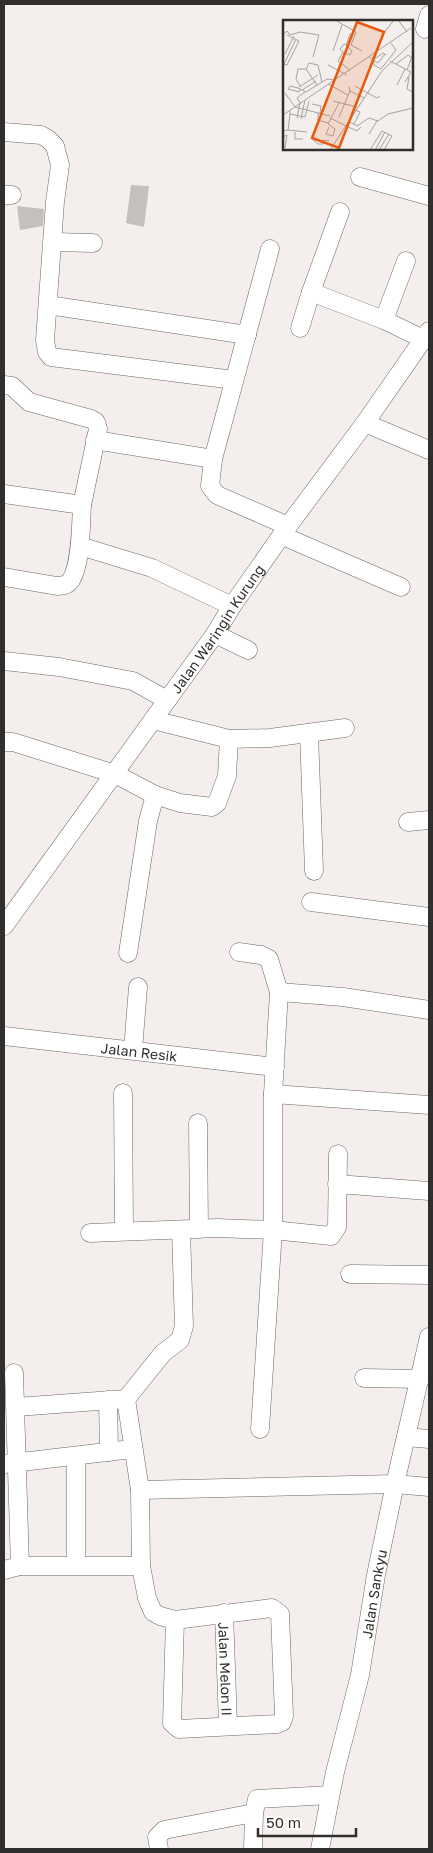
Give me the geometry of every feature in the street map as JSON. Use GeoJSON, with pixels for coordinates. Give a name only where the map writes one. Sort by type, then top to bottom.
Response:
{"type":"FeatureCollection","features":[{"type":"Feature","properties":{"kind":"street"},"geometry":{"type":"LineString","coordinates":[[4,132],[41,135],[55,146],[60,165],[45,340],[46,352],[52,357],[234,380]]}},
{"type":"Feature","properties":{"kind":"street"},"geometry":{"type":"LineString","coordinates":[[360,177],[429,196]]}},
{"type":"Feature","properties":{"kind":"street"},"geometry":{"type":"LineString","coordinates":[[300,328],[340,212]]}},
{"type":"Feature","properties":{"kind":"street"},"geometry":{"type":"LineString","coordinates":[[53,242],[93,243]]}},
{"type":"Feature","properties":{"kind":"street"},"geometry":{"type":"LineString","coordinates":[[270,248],[213,458],[210,484],[213,493],[401,587]]}},
{"type":"Feature","properties":{"kind":"street"},"geometry":{"type":"LineString","coordinates":[[384,320],[406,261]]}},
{"type":"Feature","properties":{"kind":"street"},"geometry":{"type":"LineString","coordinates":[[311,292],[426,335]]}},
{"type":"Feature","properties":{"kind":"street"},"geometry":{"type":"LineString","coordinates":[[48,305],[246,335]]}},
{"type":"Feature","properties":{"kind":"street","name":"Jalan Waringin Kurung"},"geometry":{"type":"LineString","coordinates":[[4,926],[154,720],[215,634],[232,606],[365,423],[426,335]]}},
{"type":"Feature","properties":{"kind":"street"},"geometry":{"type":"LineString","coordinates":[[4,385],[12,386],[29,402],[91,419],[96,422],[98,429],[82,505],[80,546],[71,580],[65,585],[57,586],[4,577]]}},
{"type":"Feature","properties":{"kind":"street"},"geometry":{"type":"LineString","coordinates":[[365,423],[428,447]]}},
{"type":"Feature","properties":{"kind":"street"},"geometry":{"type":"LineString","coordinates":[[96,440],[213,458]]}},
{"type":"Feature","properties":{"kind":"street"},"geometry":{"type":"LineString","coordinates":[[4,494],[82,505]]}},
{"type":"Feature","properties":{"kind":"street"},"geometry":{"type":"LineString","coordinates":[[80,546],[152,568],[232,606]]}},
{"type":"Feature","properties":{"kind":"street"},"geometry":{"type":"LineString","coordinates":[[215,634],[248,650]]}},
{"type":"Feature","properties":{"kind":"street"},"geometry":{"type":"LineString","coordinates":[[4,661],[60,667],[133,680],[167,700]]}},
{"type":"Feature","properties":{"kind":"street"},"geometry":{"type":"LineString","coordinates":[[154,720],[229,739],[270,738],[344,728]]}},
{"type":"Feature","properties":{"kind":"street"},"geometry":{"type":"LineString","coordinates":[[309,733],[314,871]]}},
{"type":"Feature","properties":{"kind":"street"},"geometry":{"type":"LineString","coordinates":[[4,742],[22,745],[115,774],[155,795],[180,803],[212,807],[217,803],[227,776],[229,739]]}},
{"type":"Feature","properties":{"kind":"street"},"geometry":{"type":"LineString","coordinates":[[128,953],[148,821],[155,795]]}},
{"type":"Feature","properties":{"kind":"street"},"geometry":{"type":"LineString","coordinates":[[408,822],[429,820]]}},
{"type":"Feature","properties":{"kind":"street"},"geometry":{"type":"LineString","coordinates":[[312,902],[429,917]]}},
{"type":"Feature","properties":{"kind":"street"},"geometry":{"type":"LineString","coordinates":[[239,952],[260,955],[269,959],[279,992],[273,1094],[273,1230],[260,1429]]}},
{"type":"Feature","properties":{"kind":"street"},"geometry":{"type":"LineString","coordinates":[[133,1050],[138,987]]}},
{"type":"Feature","properties":{"kind":"street"},"geometry":{"type":"LineString","coordinates":[[279,992],[343,997],[429,1010]]}},
{"type":"Feature","properties":{"kind":"street","name":"Jalan Resik"},"geometry":{"type":"LineString","coordinates":[[4,1036],[275,1067]]}},
{"type":"Feature","properties":{"kind":"street"},"geometry":{"type":"LineString","coordinates":[[123,1093],[124,1231]]}},
{"type":"Feature","properties":{"kind":"street"},"geometry":{"type":"LineString","coordinates":[[273,1094],[429,1105]]}},
{"type":"Feature","properties":{"kind":"street"},"geometry":{"type":"LineString","coordinates":[[198,1123],[199,1229]]}},
{"type":"Feature","properties":{"kind":"street"},"geometry":{"type":"LineString","coordinates":[[90,1234],[199,1229],[273,1230],[333,1235],[337,1228],[338,1154]]}},
{"type":"Feature","properties":{"kind":"street"},"geometry":{"type":"LineString","coordinates":[[337,1184],[429,1190]]}},
{"type":"Feature","properties":{"kind":"street"},"geometry":{"type":"LineString","coordinates":[[175,1620],[172,1723],[179,1729],[277,1724],[282,1722],[284,1716],[280,1614],[272,1608],[175,1620],[153,1612],[147,1598],[141,1566],[140,1490],[132,1449],[126,1399],[163,1353],[180,1340],[184,1326],[181,1230]]}},
{"type":"Feature","properties":{"kind":"street"},"geometry":{"type":"LineString","coordinates":[[350,1274],[429,1275]]}},
{"type":"Feature","properties":{"kind":"street","name":"Jalan Sankyu"},"geometry":{"type":"LineString","coordinates":[[320,1849],[330,1795],[360,1674],[376,1575],[429,1337]]}},
{"type":"Feature","properties":{"kind":"street"},"geometry":{"type":"LineString","coordinates":[[14,1373],[16,1407],[11,1463],[12,1568],[76,1565],[141,1566]]}},
{"type":"Feature","properties":{"kind":"street"},"geometry":{"type":"LineString","coordinates":[[364,1378],[420,1379]]}},
{"type":"Feature","properties":{"kind":"street"},"geometry":{"type":"LineString","coordinates":[[16,1407],[126,1399]]}},
{"type":"Feature","properties":{"kind":"street"},"geometry":{"type":"LineString","coordinates":[[108,1400],[109,1452]]}},
{"type":"Feature","properties":{"kind":"street"},"geometry":{"type":"LineString","coordinates":[[406,1437],[429,1439]]}},
{"type":"Feature","properties":{"kind":"street"},"geometry":{"type":"LineString","coordinates":[[11,1463],[132,1449]]}},
{"type":"Feature","properties":{"kind":"street"},"geometry":{"type":"LineString","coordinates":[[76,1456],[76,1565]]}},
{"type":"Feature","properties":{"kind":"street"},"geometry":{"type":"LineString","coordinates":[[140,1490],[395,1484],[429,1487]]}},
{"type":"Feature","properties":{"kind":"street","name":"Jalan Melon II"},"geometry":{"type":"LineString","coordinates":[[224,1613],[228,1725]]}},
{"type":"Feature","properties":{"kind":"street"},"geometry":{"type":"LineString","coordinates":[[253,1849],[254,1813],[257,1799],[330,1795]]}},
{"type":"Feature","properties":{"kind":"street"},"geometry":{"type":"LineString","coordinates":[[159,1849],[157,1837],[164,1830],[254,1813]]}},
{"type":"Feature","properties":{"kind":"building"},"geometry":{"type":"Polygon","coordinates":[[[131,185],[149,186],[144,227],[126,223],[131,185]]]}},
{"type":"Feature","properties":{"kind":"building"},"geometry":{"type":"Polygon","coordinates":[[[17,206],[44,209],[43,226],[20,230],[17,206]]]}}]}
